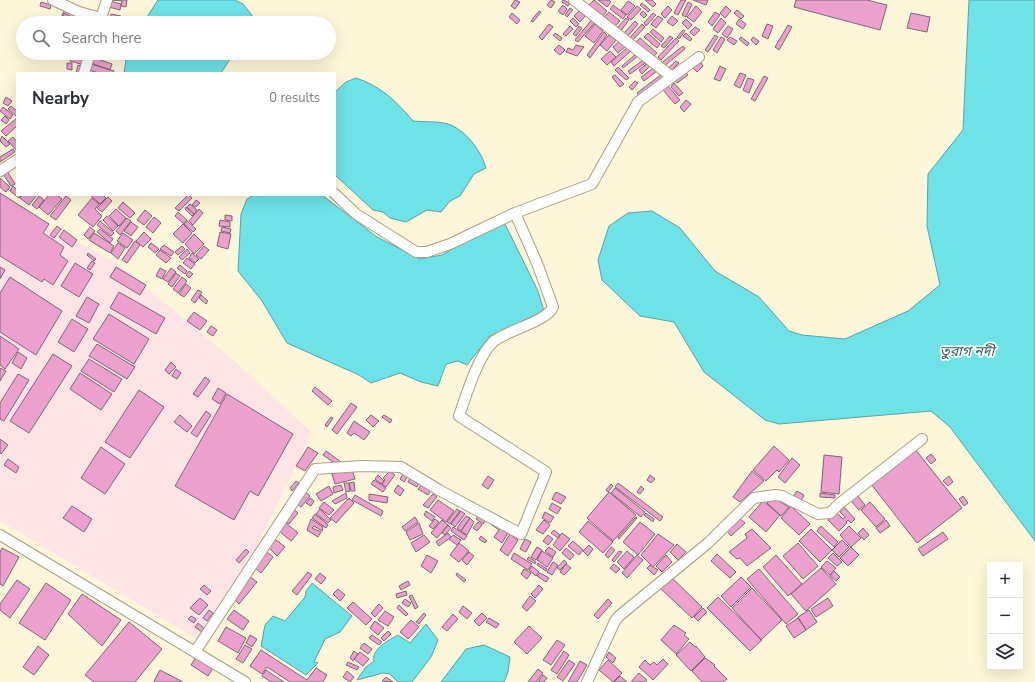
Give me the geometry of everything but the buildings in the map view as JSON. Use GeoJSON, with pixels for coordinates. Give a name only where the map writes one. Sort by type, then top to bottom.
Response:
{"type":"FeatureCollection","features":[{"type":"Feature","properties":{"kind":"street"},"geometry":{"type":"LineString","coordinates":[[53,0],[88,16]]}},
{"type":"Feature","properties":{"kind":"street"},"geometry":{"type":"LineString","coordinates":[[102,16],[107,0]]}},
{"type":"Feature","properties":{"kind":"street"},"geometry":{"type":"LineString","coordinates":[[574,0],[672,77]]}},
{"type":"Feature","properties":{"kind":"street"},"geometry":{"type":"LineString","coordinates":[[336,195],[356,214],[416,252],[427,252],[450,244],[514,213],[592,184],[638,102],[699,57]]}},
{"type":"Feature","properties":{"kind":"street"},"geometry":{"type":"LineString","coordinates":[[84,72],[88,60]]}},
{"type":"Feature","properties":{"kind":"street"},"geometry":{"type":"LineString","coordinates":[[0,171],[16,161]]}},
{"type":"Feature","properties":{"kind":"street"},"geometry":{"type":"LineString","coordinates":[[196,652],[315,469],[362,466],[401,467],[521,534],[546,472],[459,416],[472,378],[493,342],[510,331],[540,319],[551,312],[553,307],[537,263],[514,213]]}},
{"type":"Feature","properties":{"kind":"street"},"geometry":{"type":"LineString","coordinates":[[587,682],[615,621],[619,616],[708,543],[754,498],[775,495],[782,496],[818,514],[830,513],[839,504],[922,439]]}},
{"type":"Feature","properties":{"kind":"street"},"geometry":{"type":"LineString","coordinates":[[0,536],[245,682]]}},
{"type":"Feature","properties":{"kind":"shaded area"},"geometry":{"type":"Polygon","coordinates":[[[0,190],[50,227],[117,263],[238,364],[312,433],[208,646],[0,521],[0,190]]]}},
{"type":"Feature","properties":{"kind":"water"},"geometry":{"type":"Polygon","coordinates":[[[158,0],[235,0],[243,4],[252,16],[148,16],[158,0]]]}},
{"type":"Feature","properties":{"kind":"water","name":"তুরাগ নদী"},"geometry":{"type":"Polygon","coordinates":[[[969,0],[1035,0],[1035,541],[950,427],[931,411],[779,424],[765,420],[704,372],[674,322],[640,316],[602,280],[598,260],[609,226],[628,213],[652,211],[680,228],[715,271],[759,297],[789,331],[802,335],[845,339],[908,311],[940,285],[927,226],[928,174],[963,130],[969,0]]]}},
{"type":"Feature","properties":{"kind":"water"},"geometry":{"type":"Polygon","coordinates":[[[126,60],[229,60],[222,72],[124,72],[126,60]]]}},
{"type":"Feature","properties":{"kind":"water"},"geometry":{"type":"Polygon","coordinates":[[[356,78],[373,85],[388,95],[413,121],[438,122],[457,128],[473,143],[481,155],[486,168],[474,174],[460,196],[450,201],[441,212],[427,210],[406,222],[390,218],[383,212],[373,210],[336,176],[336,91],[346,82],[356,78]]]}},
{"type":"Feature","properties":{"kind":"water"},"geometry":{"type":"Polygon","coordinates":[[[252,196],[323,196],[377,237],[420,259],[442,255],[483,231],[504,222],[538,291],[544,311],[490,336],[467,365],[458,361],[446,364],[438,386],[421,382],[400,373],[371,383],[359,375],[287,343],[262,301],[238,271],[241,214],[247,199],[252,196]]]}},
{"type":"Feature","properties":{"kind":"water"},"geometry":{"type":"Polygon","coordinates":[[[312,583],[352,616],[340,632],[325,639],[314,662],[318,663],[306,675],[261,646],[265,625],[273,616],[285,621],[305,597],[306,591],[312,583]]]}},
{"type":"Feature","properties":{"kind":"water"},"geometry":{"type":"Polygon","coordinates":[[[426,624],[438,640],[431,657],[412,682],[398,682],[390,674],[383,673],[357,680],[365,668],[374,661],[375,653],[382,645],[398,635],[410,643],[426,624]]]}},
{"type":"Feature","properties":{"kind":"water"},"geometry":{"type":"Polygon","coordinates":[[[484,645],[510,657],[508,672],[504,682],[441,682],[466,649],[484,645]]]}}]}
